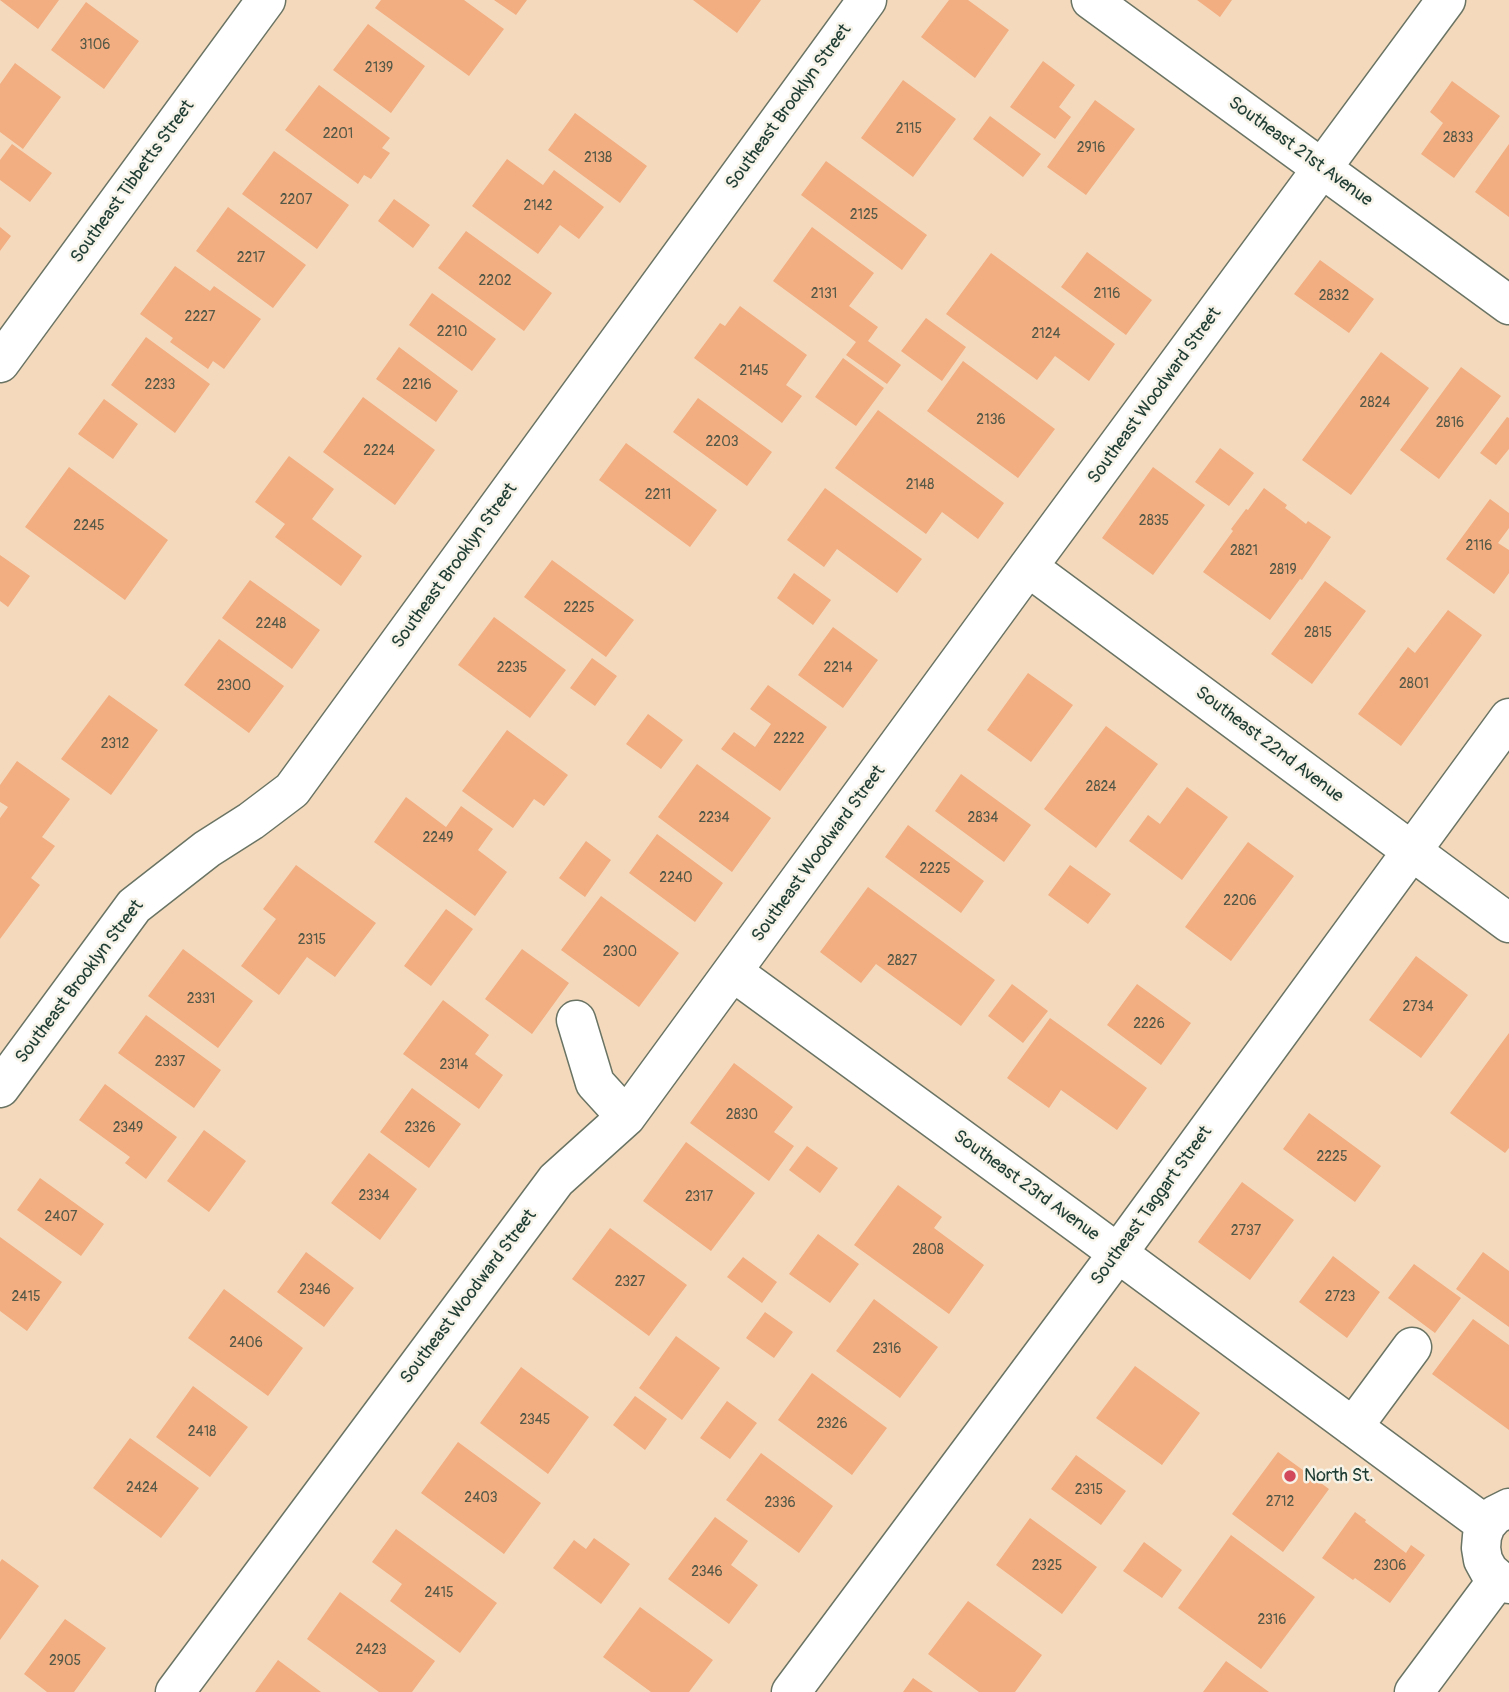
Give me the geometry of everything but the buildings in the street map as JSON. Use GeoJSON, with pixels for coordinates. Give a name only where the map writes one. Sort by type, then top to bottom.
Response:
{"type":"FeatureCollection","features":[{"type":"Feature","properties":{"kind":"street","name":"Southeast Brooklyn Street"},"geometry":{"type":"LineString","coordinates":[[0,1088],[134,906],[207,849],[292,790],[867,0]]}},
{"type":"Feature","properties":{"kind":"street","name":"Southeast 21st Avenue"},"geometry":{"type":"LineString","coordinates":[[1091,0],[1509,305]]}},
{"type":"Feature","properties":{"kind":"street","name":"Southeast Woodward Street"},"geometry":{"type":"LineString","coordinates":[[175,1692],[556,1180],[626,1117],[1446,0]]}},
{"type":"Feature","properties":{"kind":"street","name":"Southeast Tibbetts Street"},"geometry":{"type":"LineString","coordinates":[[0,363],[258,3]]}},
{"type":"Feature","properties":{"kind":"street","name":"Southeast 22nd Avenue"},"geometry":{"type":"LineString","coordinates":[[1028,567],[1509,923]]}},
{"type":"Feature","properties":{"kind":"street","name":"Southeast Taggart Street"},"geometry":{"type":"LineString","coordinates":[[791,1692],[1118,1253],[1509,718]]}},
{"type":"Feature","properties":{"kind":"street","name":"Southeast 23rd Avenue"},"geometry":{"type":"LineString","coordinates":[[733,972],[1353,1427],[1498,1517]]}},
{"type":"Feature","properties":{"kind":"street"},"geometry":{"type":"LineString","coordinates":[[576,1020],[594,1083],[626,1117]]}},
{"type":"Feature","properties":{"kind":"street"},"geometry":{"type":"LineString","coordinates":[[1353,1427],[1412,1348]]}},
{"type":"Feature","properties":{"kind":"street"},"geometry":{"type":"LineString","coordinates":[[1414,1692],[1503,1582],[1489,1571],[1481,1548],[1482,1536],[1498,1517]]}},
{"type":"Feature","properties":{"kind":"place","name":"North St."},"geometry":{"type":"Point","coordinates":[1290,1476]}}]}
